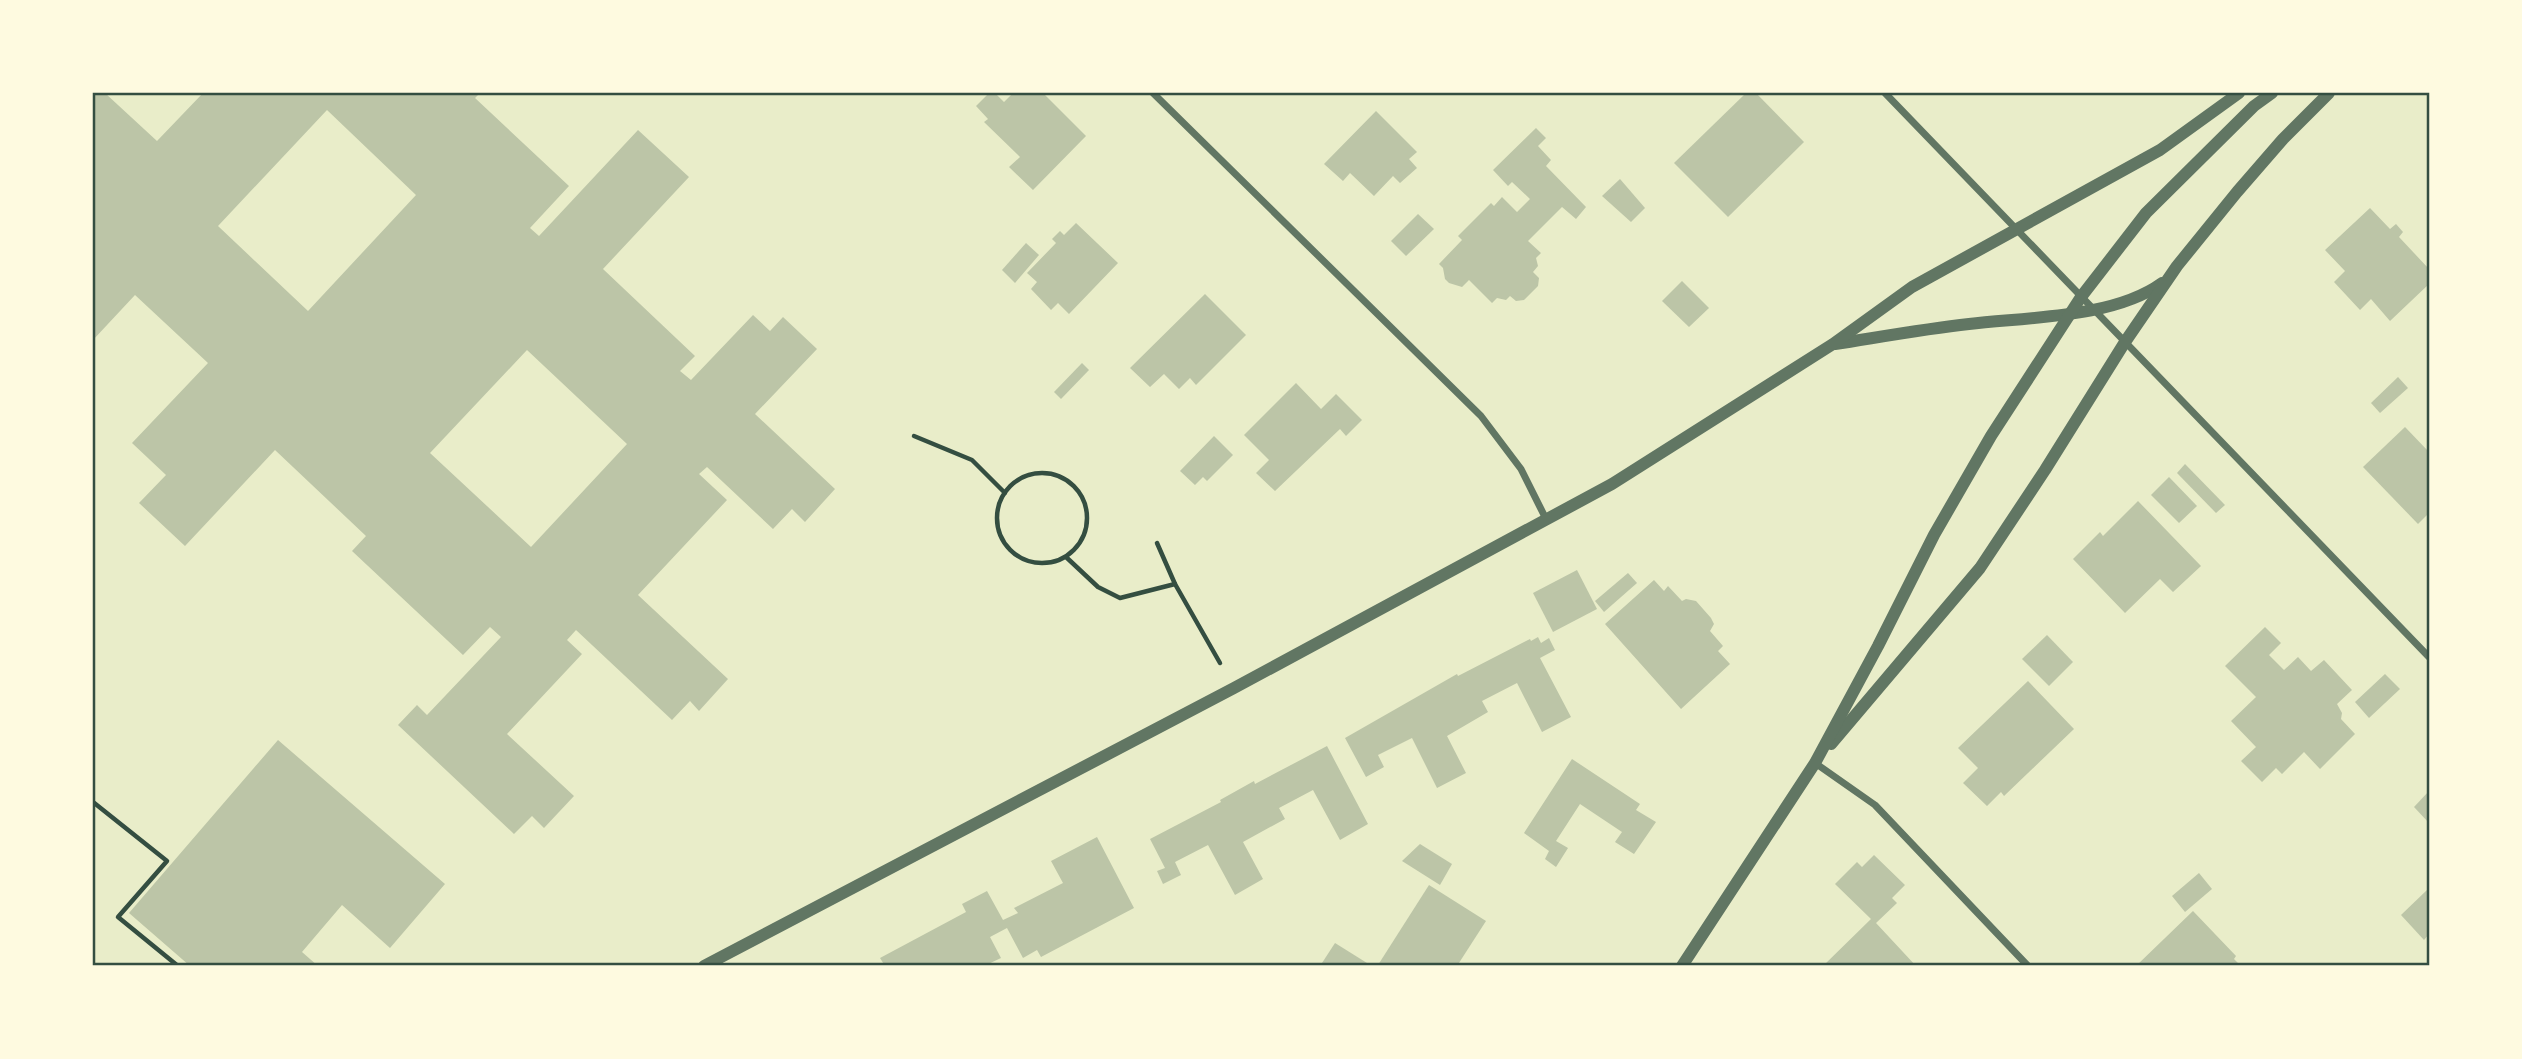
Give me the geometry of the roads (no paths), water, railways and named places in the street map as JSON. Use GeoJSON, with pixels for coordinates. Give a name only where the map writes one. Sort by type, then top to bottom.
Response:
{"type":"FeatureCollection","features":[{"type":"Feature","properties":{"kind":"street"},"geometry":{"type":"LineString","coordinates":[[1153,93],[1481,416],[1521,469],[1546,519]]}},
{"type":"Feature","properties":{"kind":"street"},"geometry":{"type":"LineString","coordinates":[[1885,93],[2429,657]]}},
{"type":"Feature","properties":{"kind":"street"},"geometry":{"type":"LineString","coordinates":[[704,966],[1234,688],[1654,460],[1733,406],[1833,344],[1912,287],[2160,150],[2239,93]]}},
{"type":"Feature","properties":{"kind":"street"},"geometry":{"type":"LineString","coordinates":[[1682,966],[1815,763],[1934,535],[1991,436],[2081,297],[2146,213],[2254,106],[2272,93]]}},
{"type":"Feature","properties":{"kind":"street"},"geometry":{"type":"LineString","coordinates":[[1815,763],[1980,568],[2125,342],[2171,276],[2237,191],[2329,93]]}},
{"type":"Feature","properties":{"kind":"street"},"geometry":{"type":"LineString","coordinates":[[1833,344],[1931,328],[2094,310],[2123,304],[2149,292],[2171,276]]}},
{"type":"Feature","properties":{"kind":"street"},"geometry":{"type":"LineString","coordinates":[[1815,763],[1875,805],[2028,966]]}}]}
